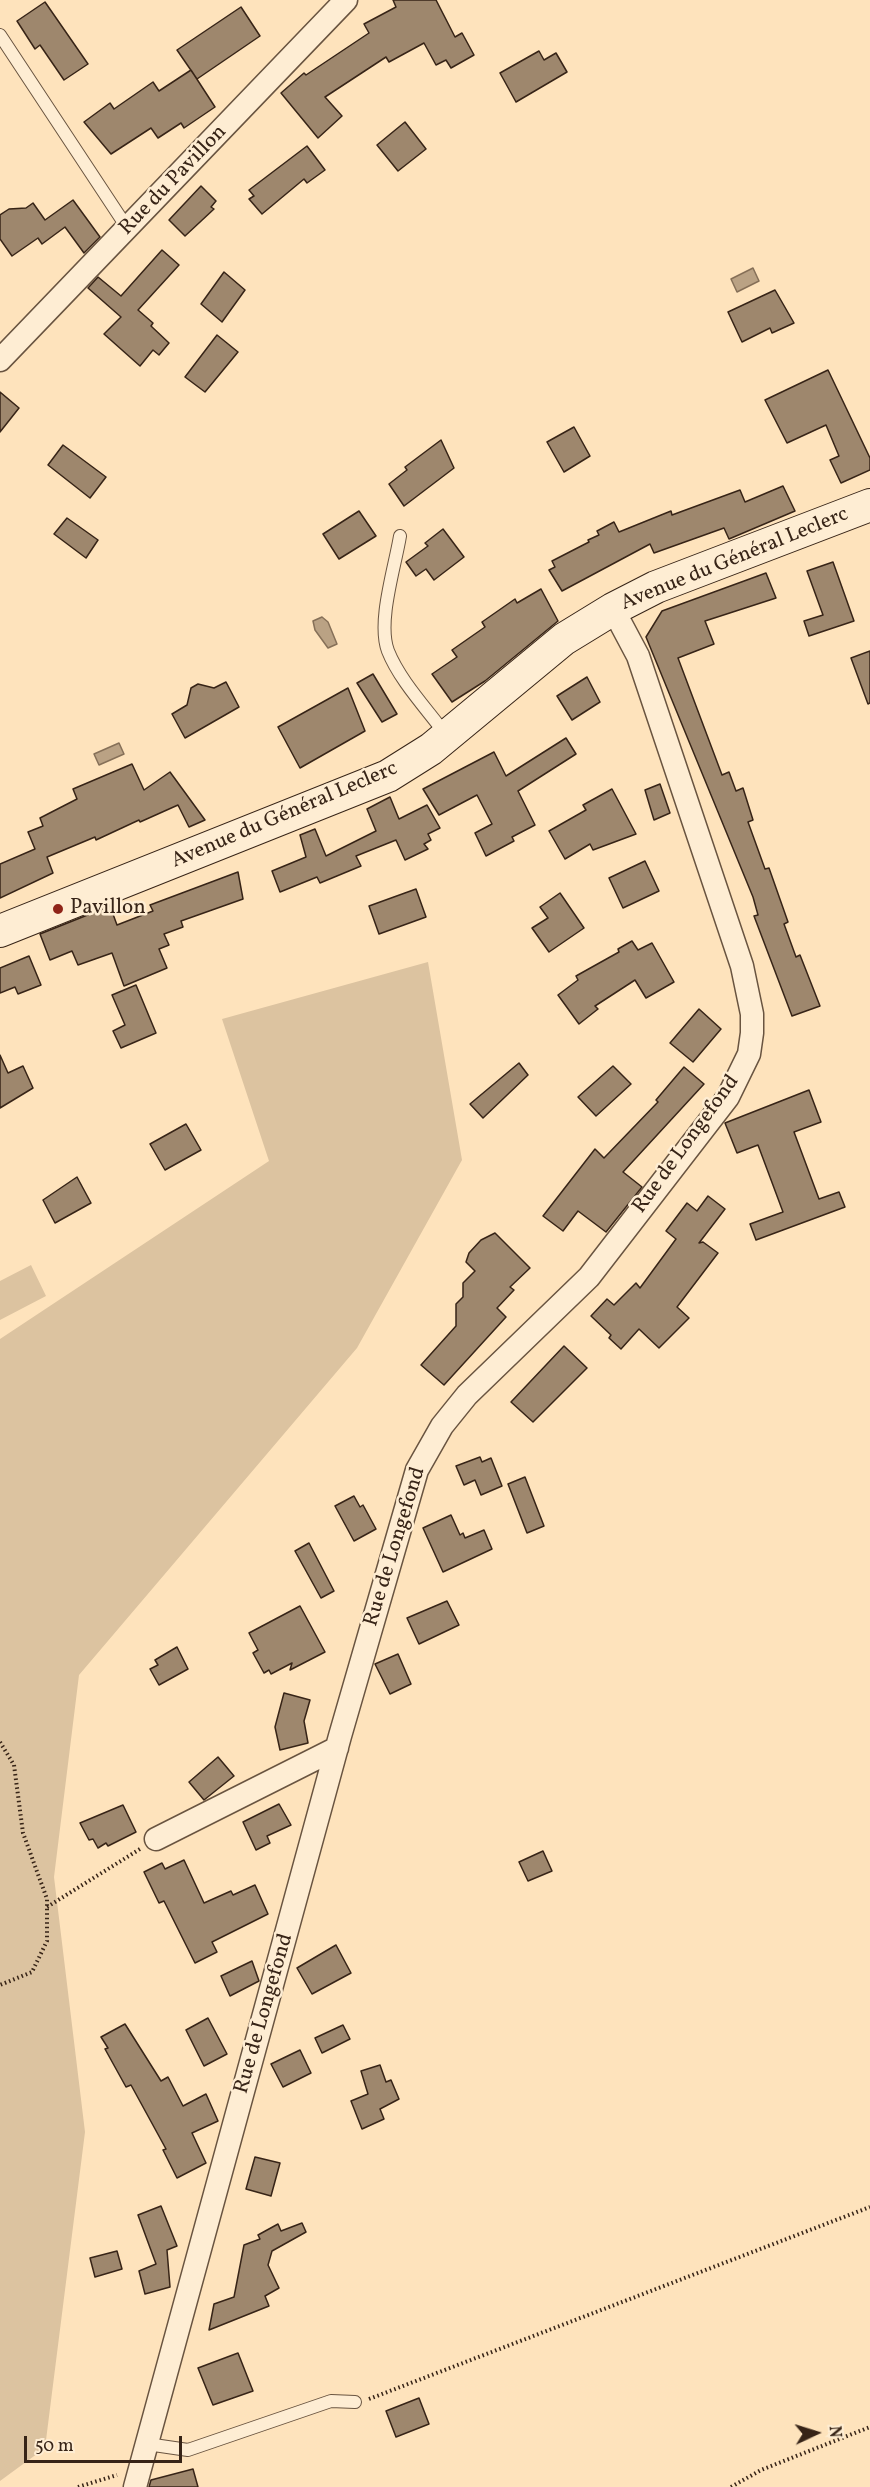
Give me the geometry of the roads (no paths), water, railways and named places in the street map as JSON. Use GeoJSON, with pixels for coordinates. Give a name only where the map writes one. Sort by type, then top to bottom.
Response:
{"type":"FeatureCollection","features":[{"type":"Feature","properties":{"kind":"main road","name":"Avenue du Général Leclerc"},"geometry":{"type":"LineString","coordinates":[[0,931],[349,794],[388,776],[447,736],[564,639],[613,609],[656,587],[870,505]]}},
{"type":"Feature","properties":{"kind":"street","name":"Rue du Pavillon"},"geometry":{"type":"LineString","coordinates":[[0,360],[346,0]]}},
{"type":"Feature","properties":{"kind":"street","name":"Rue de Longefond"},"geometry":{"type":"LineString","coordinates":[[138,2478],[337,1748],[417,1470],[442,1426],[467,1395],[589,1277],[728,1097],[749,1054],[752,1014],[742,966],[638,656],[613,609]]}},
{"type":"Feature","properties":{"kind":"street"},"geometry":{"type":"LineString","coordinates":[[156,1839],[337,1748]]}},
{"type":"Feature","properties":{"kind":"lane"},"geometry":{"type":"LineString","coordinates":[[0,35],[128,229]]}},
{"type":"Feature","properties":{"kind":"lane"},"geometry":{"type":"LineString","coordinates":[[400,536],[385,624],[388,649],[397,667],[447,736]]}},
{"type":"Feature","properties":{"kind":"lane"},"geometry":{"type":"LineString","coordinates":[[147,2444],[189,2450],[330,2401],[355,2402]]}},
{"type":"Feature","properties":{"kind":"place","name":"Pavillon"},"geometry":{"type":"Point","coordinates":[58,909]}}]}
